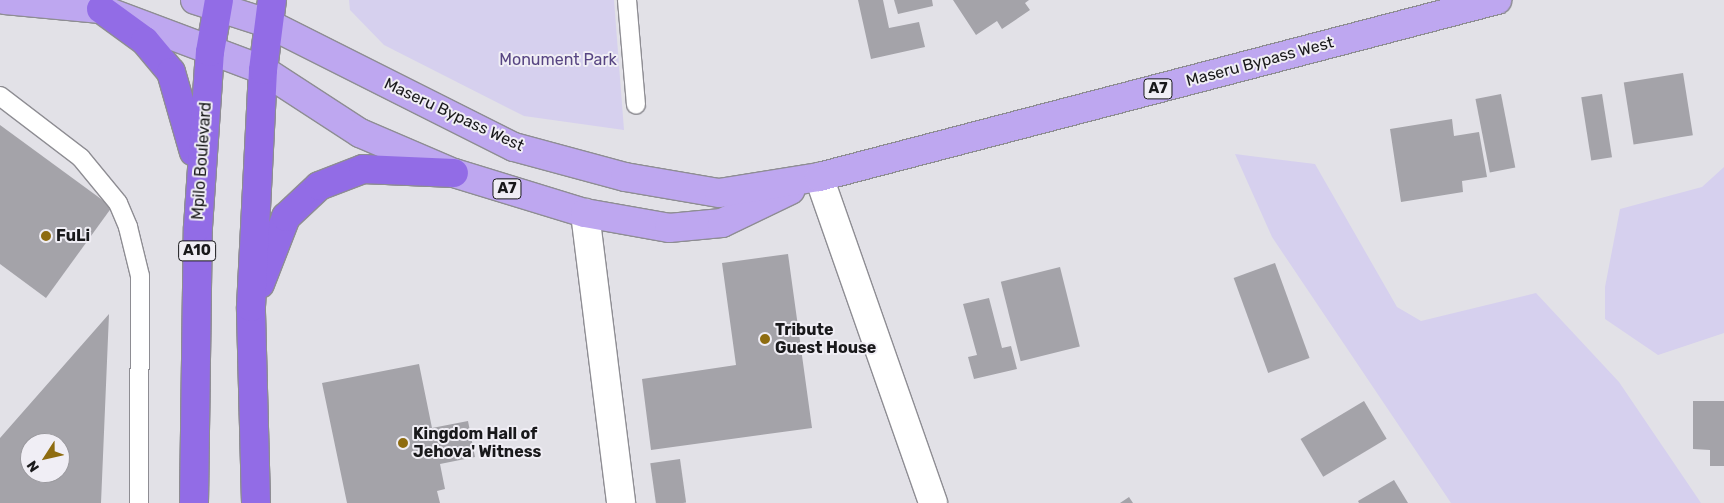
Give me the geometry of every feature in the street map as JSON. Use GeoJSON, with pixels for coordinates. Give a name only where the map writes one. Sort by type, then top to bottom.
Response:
{"type":"FeatureCollection","features":[{"type":"Feature","properties":{"kind":"highway","name":"Mpilo Boulevard"},"geometry":{"type":"LineString","coordinates":[[194,503],[200,188],[210,52],[211,3]]}},
{"type":"Feature","properties":{"kind":"highway"},"geometry":{"type":"LineString","coordinates":[[101,9],[146,40],[171,72],[188,120],[200,188]]}},
{"type":"Feature","properties":{"kind":"highway"},"geometry":{"type":"LineString","coordinates":[[256,503],[251,307],[263,70],[269,11]]}},
{"type":"Feature","properties":{"kind":"highway"},"geometry":{"type":"LineString","coordinates":[[251,307],[286,217],[319,186],[363,169],[454,173]]}},
{"type":"Feature","properties":{"kind":"main road","name":"Maseru Bypass West"},"geometry":{"type":"LineString","coordinates":[[5,0],[101,9],[210,52],[263,70],[360,133],[454,173],[585,213],[669,228],[722,223],[819,177]]}},
{"type":"Feature","properties":{"kind":"main road","name":"Maseru Bypass West"},"geometry":{"type":"LineString","coordinates":[[211,3],[269,11],[514,147],[625,177],[719,193],[819,177],[1497,0]]}},
{"type":"Feature","properties":{"kind":"street"},"geometry":{"type":"LineString","coordinates":[[819,177],[933,503]]}},
{"type":"Feature","properties":{"kind":"street"},"geometry":{"type":"LineString","coordinates":[[585,213],[621,503]]}},
{"type":"Feature","properties":{"kind":"lane"},"geometry":{"type":"LineString","coordinates":[[627,0],[636,105]]}},
{"type":"Feature","properties":{"kind":"lane"},"geometry":{"type":"LineString","coordinates":[[0,96],[81,158],[118,203],[128,227],[140,276],[139,503]]}},
{"type":"Feature","properties":{"kind":"green space","name":"Monument Park"},"geometry":{"type":"Polygon","coordinates":[[[349,0],[614,0],[624,130],[524,116],[384,45],[350,10],[349,0]]]}},
{"type":"Feature","properties":{"kind":"green space"},"geometry":{"type":"Polygon","coordinates":[[[1235,154],[1315,164],[1397,307],[1421,321],[1536,293],[1619,382],[1701,503],[1451,503],[1272,237],[1235,154]]]}},
{"type":"Feature","properties":{"kind":"green space"},"geometry":{"type":"Polygon","coordinates":[[[1724,167],[1724,333],[1658,355],[1605,319],[1605,287],[1620,209],[1702,187],[1724,167]]]}},
{"type":"Feature","properties":{"kind":"building"},"geometry":{"type":"Polygon","coordinates":[[[858,0],[883,0],[889,28],[919,22],[925,47],[871,59],[858,0]]]}},
{"type":"Feature","properties":{"kind":"building"},"geometry":{"type":"Polygon","coordinates":[[[894,0],[932,0],[933,6],[898,14],[894,0]]]}},
{"type":"Feature","properties":{"kind":"building"},"geometry":{"type":"Polygon","coordinates":[[[953,0],[1029,0],[1025,3],[1030,10],[1002,29],[997,21],[976,35],[953,0]]]}},
{"type":"Feature","properties":{"kind":"building"},"geometry":{"type":"Polygon","coordinates":[[[1683,73],[1693,135],[1634,145],[1624,82],[1683,73]]]}},
{"type":"Feature","properties":{"kind":"building"},"geometry":{"type":"Polygon","coordinates":[[[1501,94],[1515,168],[1490,173],[1475,99],[1501,94]]]}},
{"type":"Feature","properties":{"kind":"building"},"geometry":{"type":"Polygon","coordinates":[[[1602,94],[1612,157],[1591,160],[1581,97],[1602,94]]]}},
{"type":"Feature","properties":{"kind":"building"},"geometry":{"type":"Polygon","coordinates":[[[1452,119],[1454,136],[1479,132],[1487,177],[1462,181],[1463,192],[1401,202],[1390,129],[1452,119]]]}},
{"type":"Feature","properties":{"kind":"building","name":"FuLi"},"geometry":{"type":"Polygon","coordinates":[[[0,125],[112,207],[46,298],[0,264],[0,125]]]}},
{"type":"Feature","properties":{"kind":"building"},"geometry":{"type":"Polygon","coordinates":[[[788,254],[812,428],[651,450],[642,379],[736,365],[722,263],[788,254]]]}},
{"type":"Feature","properties":{"kind":"building"},"geometry":{"type":"Polygon","coordinates":[[[1275,263],[1310,358],[1268,373],[1234,278],[1275,263]]]}},
{"type":"Feature","properties":{"kind":"building"},"geometry":{"type":"Polygon","coordinates":[[[1060,267],[1080,347],[1021,361],[1001,282],[1060,267]]]}},
{"type":"Feature","properties":{"kind":"building"},"geometry":{"type":"Polygon","coordinates":[[[989,298],[1002,348],[1011,346],[1017,369],[974,379],[968,357],[977,355],[963,304],[989,298]]]}},
{"type":"Feature","properties":{"kind":"building"},"geometry":{"type":"Polygon","coordinates":[[[109,314],[101,503],[0,503],[0,438],[109,314]]]}},
{"type":"Feature","properties":{"kind":"building","name":"Kingdom Hall of Jehova' Witness"},"geometry":{"type":"Polygon","coordinates":[[[419,364],[432,428],[468,421],[475,457],[440,464],[445,489],[437,491],[440,503],[347,503],[322,383],[419,364]]]}},
{"type":"Feature","properties":{"kind":"building"},"geometry":{"type":"Polygon","coordinates":[[[1364,401],[1387,439],[1323,477],[1301,439],[1364,401]]]}},
{"type":"Feature","properties":{"kind":"building"},"geometry":{"type":"Polygon","coordinates":[[[1693,401],[1724,401],[1724,466],[1710,466],[1710,450],[1693,449],[1693,401]]]}},
{"type":"Feature","properties":{"kind":"building"},"geometry":{"type":"Polygon","coordinates":[[[680,459],[686,503],[656,503],[650,463],[680,459]]]}},
{"type":"Feature","properties":{"kind":"building"},"geometry":{"type":"Polygon","coordinates":[[[1394,480],[1408,503],[1359,503],[1358,501],[1394,480]]]}},
{"type":"Feature","properties":{"kind":"building"},"geometry":{"type":"Polygon","coordinates":[[[1129,497],[1133,503],[1120,503],[1129,497]]]}},
{"type":"Feature","properties":{"kind":"place","name":"FuLi"},"geometry":{"type":"Point","coordinates":[46,236]}},
{"type":"Feature","properties":{"kind":"place","name":"Tribute Guest House"},"geometry":{"type":"Point","coordinates":[765,339]}},
{"type":"Feature","properties":{"kind":"place","name":"Kingdom Hall of Jehova' Witness"},"geometry":{"type":"Point","coordinates":[403,443]}}]}
